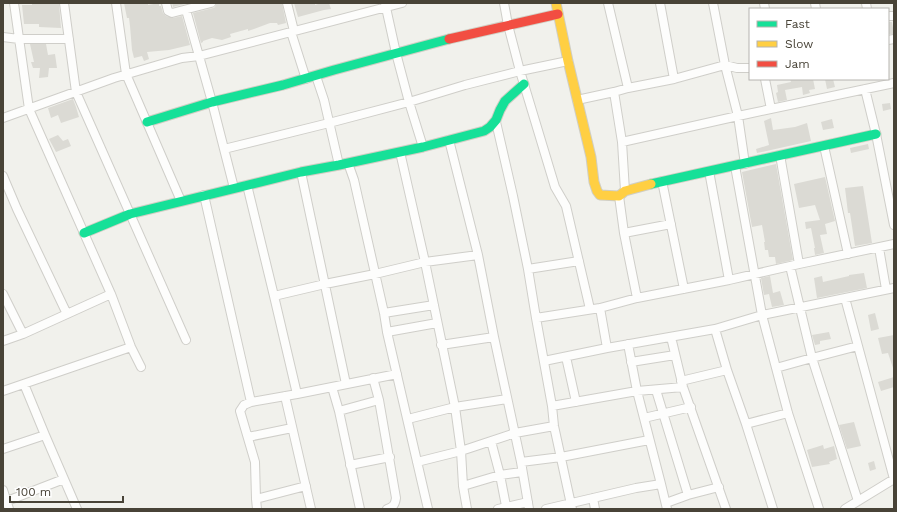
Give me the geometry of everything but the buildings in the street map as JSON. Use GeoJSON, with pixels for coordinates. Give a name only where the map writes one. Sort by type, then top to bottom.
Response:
{"type":"FeatureCollection","features":[{"type":"Feature","properties":{"kind":"street"},"geometry":{"type":"LineString","coordinates":[[14,3],[29,109],[111,294],[140,367]]}},
{"type":"Feature","properties":{"kind":"street"},"geometry":{"type":"LineString","coordinates":[[64,3],[76,92],[186,340]]}},
{"type":"Feature","properties":{"kind":"street"},"geometry":{"type":"LineString","coordinates":[[116,3],[126,74],[181,201]]}},
{"type":"Feature","properties":{"kind":"street"},"geometry":{"type":"LineString","coordinates":[[166,3],[168,11],[172,13],[211,3]]}},
{"type":"Feature","properties":{"kind":"street"},"geometry":{"type":"LineString","coordinates":[[287,3],[292,31],[306,78]]}},
{"type":"Feature","properties":{"kind":"street"},"geometry":{"type":"LineString","coordinates":[[3,118],[126,74],[182,58],[199,56],[386,5],[402,3]]}},
{"type":"Feature","properties":{"kind":"street"},"geometry":{"type":"LineString","coordinates":[[504,3],[520,71],[555,187],[566,206],[590,309]]}},
{"type":"Feature","properties":{"kind":"street"},"geometry":{"type":"LineString","coordinates":[[556,3],[568,61],[592,157],[594,182],[600,195],[622,193],[662,181],[745,164],[876,134]]}},
{"type":"Feature","properties":{"kind":"street"},"geometry":{"type":"LineString","coordinates":[[608,3],[628,88]]}},
{"type":"Feature","properties":{"kind":"street"},"geometry":{"type":"LineString","coordinates":[[660,3],[674,79]]}},
{"type":"Feature","properties":{"kind":"street"},"geometry":{"type":"LineString","coordinates":[[713,3],[725,65],[738,116],[745,164]]}},
{"type":"Feature","properties":{"kind":"street"},"geometry":{"type":"LineString","coordinates":[[386,5],[396,53],[423,147]]}},
{"type":"Feature","properties":{"kind":"street"},"geometry":{"type":"LineString","coordinates":[[186,10],[234,188]]}},
{"type":"Feature","properties":{"kind":"street"},"geometry":{"type":"LineString","coordinates":[[147,122],[212,102],[316,76],[396,53],[558,14]]}},
{"type":"Feature","properties":{"kind":"street"},"geometry":{"type":"LineString","coordinates":[[3,37],[19,39],[69,39]]}},
{"type":"Feature","properties":{"kind":"street"},"geometry":{"type":"LineString","coordinates":[[224,149],[329,124],[465,85],[568,61]]}},
{"type":"Feature","properties":{"kind":"street"},"geometry":{"type":"LineString","coordinates":[[578,100],[674,79],[725,65],[737,68],[749,68]]}},
{"type":"Feature","properties":{"kind":"street"},"geometry":{"type":"LineString","coordinates":[[316,76],[324,100],[339,165]]}},
{"type":"Feature","properties":{"kind":"street"},"geometry":{"type":"LineString","coordinates":[[765,80],[771,109]]}},
{"type":"Feature","properties":{"kind":"street"},"geometry":{"type":"LineString","coordinates":[[622,142],[894,83]]}},
{"type":"Feature","properties":{"kind":"street"},"geometry":{"type":"LineString","coordinates":[[84,233],[130,214],[246,185],[423,147],[484,131],[496,122],[505,101],[524,84]]}},
{"type":"Feature","properties":{"kind":"street"},"geometry":{"type":"LineString","coordinates":[[866,89],[894,225]]}},
{"type":"Feature","properties":{"kind":"street"},"geometry":{"type":"LineString","coordinates":[[614,92],[622,142],[624,233],[637,298]]}},
{"type":"Feature","properties":{"kind":"street"},"geometry":{"type":"LineString","coordinates":[[496,122],[528,269],[552,406],[554,426],[571,506]]}},
{"type":"Feature","properties":{"kind":"street"},"geometry":{"type":"LineString","coordinates":[[449,140],[478,255],[521,462],[528,505],[506,506],[498,509]]}},
{"type":"Feature","properties":{"kind":"street"},"geometry":{"type":"LineString","coordinates":[[824,146],[848,254]]}},
{"type":"Feature","properties":{"kind":"street"},"geometry":{"type":"LineString","coordinates":[[400,152],[425,262],[455,407],[461,451],[463,486],[467,509]]}},
{"type":"Feature","properties":{"kind":"street"},"geometry":{"type":"LineString","coordinates":[[780,155],[799,264]]}},
{"type":"Feature","properties":{"kind":"street"},"geometry":{"type":"LineString","coordinates":[[348,163],[354,180],[428,509]]}},
{"type":"Feature","properties":{"kind":"street"},"geometry":{"type":"LineString","coordinates":[[735,166],[762,315],[788,413],[820,509]]}},
{"type":"Feature","properties":{"kind":"street"},"geometry":{"type":"LineString","coordinates":[[709,171],[729,280]]}},
{"type":"Feature","properties":{"kind":"street"},"geometry":{"type":"LineString","coordinates":[[302,172],[346,384]]}},
{"type":"Feature","properties":{"kind":"street"},"geometry":{"type":"LineString","coordinates":[[3,176],[67,314]]}},
{"type":"Feature","properties":{"kind":"street"},"geometry":{"type":"LineString","coordinates":[[662,181],[684,289]]}},
{"type":"Feature","properties":{"kind":"street"},"geometry":{"type":"LineString","coordinates":[[246,185],[297,394]]}},
{"type":"Feature","properties":{"kind":"street"},"geometry":{"type":"LineString","coordinates":[[204,196],[250,402]]}},
{"type":"Feature","properties":{"kind":"street"},"geometry":{"type":"LineString","coordinates":[[624,233],[671,224]]}},
{"type":"Feature","properties":{"kind":"street"},"geometry":{"type":"LineString","coordinates":[[536,318],[600,308],[637,298],[729,280],[894,244]]}},
{"type":"Feature","properties":{"kind":"street"},"geometry":{"type":"LineString","coordinates":[[544,361],[628,344],[715,329],[762,315],[892,290],[879,248]]}},
{"type":"Feature","properties":{"kind":"street"},"geometry":{"type":"LineString","coordinates":[[274,296],[425,262],[478,255]]}},
{"type":"Feature","properties":{"kind":"street"},"geometry":{"type":"LineString","coordinates":[[528,269],[578,261]]}},
{"type":"Feature","properties":{"kind":"street"},"geometry":{"type":"LineString","coordinates":[[790,266],[812,358],[858,501]]}},
{"type":"Feature","properties":{"kind":"street"},"geometry":{"type":"LineString","coordinates":[[3,294],[23,334]]}},
{"type":"Feature","properties":{"kind":"street"},"geometry":{"type":"LineString","coordinates":[[3,342],[111,294]]}},
{"type":"Feature","properties":{"kind":"street"},"geometry":{"type":"LineString","coordinates":[[845,298],[894,479],[845,509]]}},
{"type":"Feature","properties":{"kind":"street"},"geometry":{"type":"LineString","coordinates":[[384,313],[434,305]]}},
{"type":"Feature","properties":{"kind":"street"},"geometry":{"type":"LineString","coordinates":[[600,308],[607,348]]}},
{"type":"Feature","properties":{"kind":"street"},"geometry":{"type":"LineString","coordinates":[[387,332],[437,323]]}},
{"type":"Feature","properties":{"kind":"street"},"geometry":{"type":"LineString","coordinates":[[715,329],[773,509]]}},
{"type":"Feature","properties":{"kind":"street"},"geometry":{"type":"LineString","coordinates":[[441,345],[494,337]]}},
{"type":"Feature","properties":{"kind":"street"},"geometry":{"type":"LineString","coordinates":[[671,337],[682,384],[726,509]]}},
{"type":"Feature","properties":{"kind":"street"},"geometry":{"type":"LineString","coordinates":[[628,344],[637,391],[666,506],[688,495],[719,487]]}},
{"type":"Feature","properties":{"kind":"street"},"geometry":{"type":"LineString","coordinates":[[776,368],[858,346]]}},
{"type":"Feature","properties":{"kind":"street"},"geometry":{"type":"LineString","coordinates":[[3,391],[131,347]]}},
{"type":"Feature","properties":{"kind":"street"},"geometry":{"type":"LineString","coordinates":[[632,362],[675,355]]}},
{"type":"Feature","properties":{"kind":"street"},"geometry":{"type":"LineString","coordinates":[[566,357],[576,402]]}},
{"type":"Feature","properties":{"kind":"street"},"geometry":{"type":"LineString","coordinates":[[552,406],[637,391],[656,390],[682,384],[727,370]]}},
{"type":"Feature","properties":{"kind":"street"},"geometry":{"type":"LineString","coordinates":[[257,509],[255,462],[240,411],[244,405],[250,402],[397,374]]}},
{"type":"Feature","properties":{"kind":"street"},"geometry":{"type":"LineString","coordinates":[[373,378],[379,400],[390,457],[396,498],[396,503],[394,506],[387,509]]}},
{"type":"Feature","properties":{"kind":"street"},"geometry":{"type":"LineString","coordinates":[[24,384],[77,509]]}},
{"type":"Feature","properties":{"kind":"street"},"geometry":{"type":"LineString","coordinates":[[332,387],[339,411],[360,509]]}},
{"type":"Feature","properties":{"kind":"street"},"geometry":{"type":"LineString","coordinates":[[656,390],[688,495]]}},
{"type":"Feature","properties":{"kind":"street"},"geometry":{"type":"LineString","coordinates":[[285,396],[311,509]]}},
{"type":"Feature","properties":{"kind":"street"},"geometry":{"type":"LineString","coordinates":[[408,419],[455,407],[507,399]]}},
{"type":"Feature","properties":{"kind":"street"},"geometry":{"type":"LineString","coordinates":[[339,411],[379,400]]}},
{"type":"Feature","properties":{"kind":"street"},"geometry":{"type":"LineString","coordinates":[[644,418],[691,407]]}},
{"type":"Feature","properties":{"kind":"street"},"geometry":{"type":"LineString","coordinates":[[746,424],[788,413]]}},
{"type":"Feature","properties":{"kind":"street"},"geometry":{"type":"LineString","coordinates":[[417,462],[461,451],[515,433],[554,426]]}},
{"type":"Feature","properties":{"kind":"street"},"geometry":{"type":"LineString","coordinates":[[248,438],[292,428]]}},
{"type":"Feature","properties":{"kind":"street"},"geometry":{"type":"LineString","coordinates":[[3,449],[45,435]]}},
{"type":"Feature","properties":{"kind":"street"},"geometry":{"type":"LineString","coordinates":[[521,462],[561,457],[649,440]]}},
{"type":"Feature","properties":{"kind":"street"},"geometry":{"type":"LineString","coordinates":[[491,441],[506,506]]}},
{"type":"Feature","properties":{"kind":"street"},"geometry":{"type":"LineString","coordinates":[[350,464],[390,457]]}},
{"type":"Feature","properties":{"kind":"street"},"geometry":{"type":"LineString","coordinates":[[463,486],[500,475],[522,472]]}},
{"type":"Feature","properties":{"kind":"street"},"geometry":{"type":"LineString","coordinates":[[3,490],[8,505],[64,479]]}},
{"type":"Feature","properties":{"kind":"street"},"geometry":{"type":"LineString","coordinates":[[546,509],[571,506],[593,498],[661,484]]}},
{"type":"Feature","properties":{"kind":"street"},"geometry":{"type":"LineString","coordinates":[[256,499],[306,486]]}},
{"type":"Feature","properties":{"kind":"street"},"geometry":{"type":"LineString","coordinates":[[593,498],[595,509]]}},
{"type":"Feature","properties":{"kind":"traffic: fast"},"geometry":{"type":"LineString","coordinates":[[147,122],[212,102],[283,85],[449,39]]}},
{"type":"Feature","properties":{"kind":"traffic: fast"},"geometry":{"type":"LineString","coordinates":[[84,233],[130,214],[301,172],[423,147],[484,131],[496,120],[505,101],[524,84]]}},
{"type":"Feature","properties":{"kind":"traffic: fast"},"geometry":{"type":"LineString","coordinates":[[651,184],[876,134]]}},
{"type":"Feature","properties":{"kind":"traffic: slow"},"geometry":{"type":"LineString","coordinates":[[556,3],[591,157],[594,182],[597,191],[600,195],[619,196],[625,191],[651,184]]}},
{"type":"Feature","properties":{"kind":"traffic: jam"},"geometry":{"type":"LineString","coordinates":[[449,39],[558,14]]}}]}
